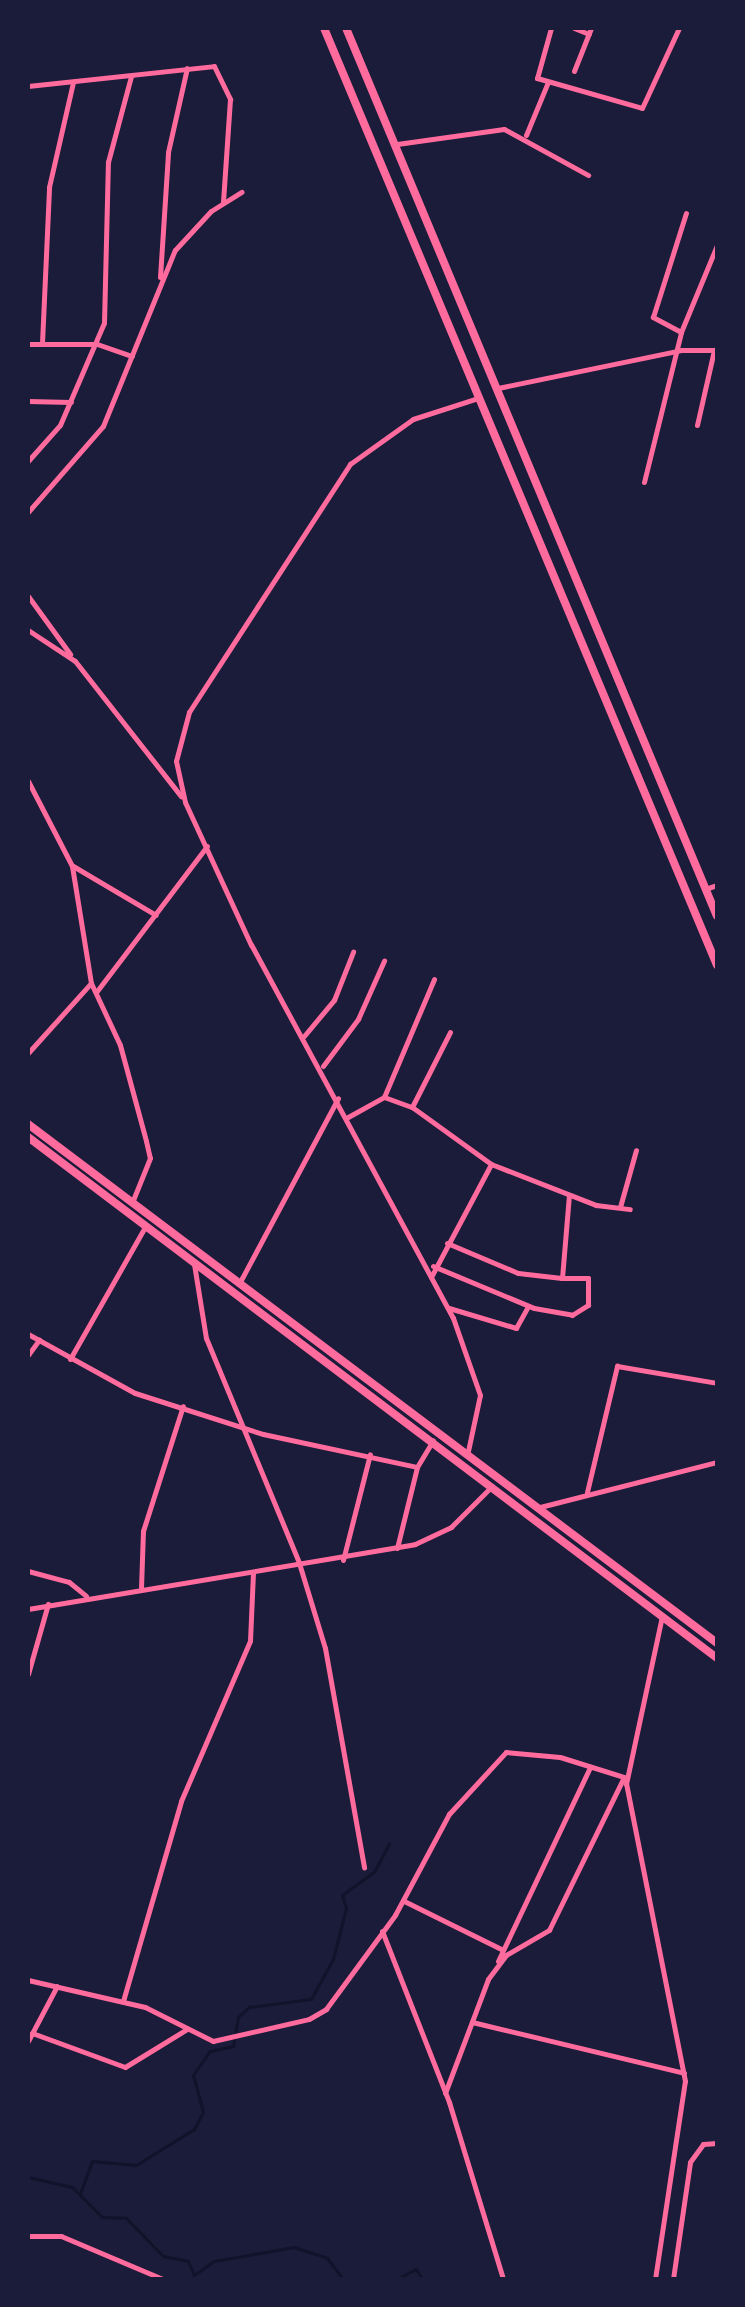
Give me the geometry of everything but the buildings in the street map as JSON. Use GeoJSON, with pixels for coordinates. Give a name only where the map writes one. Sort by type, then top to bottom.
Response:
{"type":"FeatureCollection","features":[{"type":"Feature","properties":{"kind":"main road"},"geometry":{"type":"LineString","coordinates":[[324,28],[716,961]]}},
{"type":"Feature","properties":{"kind":"main road"},"geometry":{"type":"LineString","coordinates":[[346,28],[717,916]]}},
{"type":"Feature","properties":{"kind":"main road"},"geometry":{"type":"LineString","coordinates":[[28,1124],[241,1280],[717,1643]]}},
{"type":"Feature","properties":{"kind":"main road"},"geometry":{"type":"LineString","coordinates":[[28,1137],[434,1439],[717,1658]]}},
{"type":"Feature","properties":{"kind":"street"},"geometry":{"type":"LineString","coordinates":[[551,28],[535,76],[645,108],[679,28]]}},
{"type":"Feature","properties":{"kind":"street"},"geometry":{"type":"LineString","coordinates":[[574,28],[590,31],[574,71]]}},
{"type":"Feature","properties":{"kind":"street"},"geometry":{"type":"LineString","coordinates":[[28,86],[214,66],[226,79],[223,203]]}},
{"type":"Feature","properties":{"kind":"street"},"geometry":{"type":"LineString","coordinates":[[160,286],[168,152],[187,68]]}},
{"type":"Feature","properties":{"kind":"street"},"geometry":{"type":"LineString","coordinates":[[28,461],[71,402],[104,323],[108,162],[131,76]]}},
{"type":"Feature","properties":{"kind":"street"},"geometry":{"type":"LineString","coordinates":[[42,343],[50,175],[73,82]]}},
{"type":"Feature","properties":{"kind":"street"},"geometry":{"type":"LineString","coordinates":[[526,135],[548,82]]}},
{"type":"Feature","properties":{"kind":"street"},"geometry":{"type":"LineString","coordinates":[[397,144],[480,127],[526,135],[588,175]]}},
{"type":"Feature","properties":{"kind":"street"},"geometry":{"type":"LineString","coordinates":[[28,512],[103,426],[160,286],[188,232],[223,203],[242,192]]}},
{"type":"Feature","properties":{"kind":"street"},"geometry":{"type":"LineString","coordinates":[[681,332],[653,317],[686,213]]}},
{"type":"Feature","properties":{"kind":"street"},"geometry":{"type":"LineString","coordinates":[[644,482],[681,350],[681,332],[717,245]]}},
{"type":"Feature","properties":{"kind":"street"},"geometry":{"type":"LineString","coordinates":[[28,344],[97,344],[132,356]]}},
{"type":"Feature","properties":{"kind":"street"},"geometry":{"type":"LineString","coordinates":[[498,388],[681,350],[716,350],[697,425]]}},
{"type":"Feature","properties":{"kind":"street"},"geometry":{"type":"LineString","coordinates":[[184,800],[176,761],[189,712],[344,472],[413,419],[479,397]]}},
{"type":"Feature","properties":{"kind":"street"},"geometry":{"type":"LineString","coordinates":[[28,401],[71,402]]}},
{"type":"Feature","properties":{"kind":"street"},"geometry":{"type":"LineString","coordinates":[[28,596],[184,800],[251,945],[323,1066],[448,1308],[480,1395],[468,1451]]}},
{"type":"Feature","properties":{"kind":"street"},"geometry":{"type":"LineString","coordinates":[[28,630],[75,661]]}},
{"type":"Feature","properties":{"kind":"street"},"geometry":{"type":"LineString","coordinates":[[28,781],[72,866],[91,983],[97,991],[149,1155],[133,1200]]}},
{"type":"Feature","properties":{"kind":"street"},"geometry":{"type":"LineString","coordinates":[[97,991],[207,846]]}},
{"type":"Feature","properties":{"kind":"street"},"geometry":{"type":"LineString","coordinates":[[72,866],[156,915]]}},
{"type":"Feature","properties":{"kind":"street"},"geometry":{"type":"LineString","coordinates":[[705,889],[717,885]]}},
{"type":"Feature","properties":{"kind":"street"},"geometry":{"type":"LineString","coordinates":[[304,1036],[334,1000],[353,952]]}},
{"type":"Feature","properties":{"kind":"street"},"geometry":{"type":"LineString","coordinates":[[323,1066],[365,1007],[384,961]]}},
{"type":"Feature","properties":{"kind":"street"},"geometry":{"type":"LineString","coordinates":[[348,1117],[384,1097],[434,979]]}},
{"type":"Feature","properties":{"kind":"street"},"geometry":{"type":"LineString","coordinates":[[28,1053],[91,983]]}},
{"type":"Feature","properties":{"kind":"street"},"geometry":{"type":"LineString","coordinates":[[412,1107],[450,1032]]}},
{"type":"Feature","properties":{"kind":"street"},"geometry":{"type":"LineString","coordinates":[[384,1097],[412,1107],[491,1164],[569,1195],[630,1209]]}},
{"type":"Feature","properties":{"kind":"street"},"geometry":{"type":"LineString","coordinates":[[241,1280],[338,1098]]}},
{"type":"Feature","properties":{"kind":"street"},"geometry":{"type":"LineString","coordinates":[[620,1207],[636,1150]]}},
{"type":"Feature","properties":{"kind":"street"},"geometry":{"type":"LineString","coordinates":[[431,1277],[433,1266],[491,1164]]}},
{"type":"Feature","properties":{"kind":"street"},"geometry":{"type":"LineString","coordinates":[[562,1278],[569,1195]]}},
{"type":"Feature","properties":{"kind":"street"},"geometry":{"type":"LineString","coordinates":[[70,1359],[147,1224]]}},
{"type":"Feature","properties":{"kind":"street"},"geometry":{"type":"LineString","coordinates":[[433,1266],[528,1306],[564,1316],[588,1305],[588,1278],[518,1273],[447,1243]]}},
{"type":"Feature","properties":{"kind":"street"},"geometry":{"type":"LineString","coordinates":[[194,1259],[206,1338],[299,1563],[336,1694],[364,1868]]}},
{"type":"Feature","properties":{"kind":"street"},"geometry":{"type":"LineString","coordinates":[[448,1308],[516,1328],[528,1306]]}},
{"type":"Feature","properties":{"kind":"street"},"geometry":{"type":"LineString","coordinates":[[28,1334],[135,1393],[183,1406],[242,1429],[370,1454],[417,1467]]}},
{"type":"Feature","properties":{"kind":"street"},"geometry":{"type":"LineString","coordinates":[[28,1355],[39,1340]]}},
{"type":"Feature","properties":{"kind":"street"},"geometry":{"type":"LineString","coordinates":[[587,1492],[617,1366],[717,1383]]}},
{"type":"Feature","properties":{"kind":"street"},"geometry":{"type":"LineString","coordinates":[[141,1588],[138,1553],[183,1406]]}},
{"type":"Feature","properties":{"kind":"street"},"geometry":{"type":"LineString","coordinates":[[397,1548],[417,1467],[434,1439]]}},
{"type":"Feature","properties":{"kind":"street"},"geometry":{"type":"LineString","coordinates":[[343,1560],[370,1454]]}},
{"type":"Feature","properties":{"kind":"street"},"geometry":{"type":"LineString","coordinates":[[540,1507],[587,1492],[717,1462]]}},
{"type":"Feature","properties":{"kind":"street"},"geometry":{"type":"LineString","coordinates":[[28,1609],[86,1596],[299,1563],[343,1560],[397,1548],[451,1527],[493,1485]]}},
{"type":"Feature","properties":{"kind":"street"},"geometry":{"type":"LineString","coordinates":[[28,1571],[69,1582],[86,1596]]}},
{"type":"Feature","properties":{"kind":"street"},"geometry":{"type":"LineString","coordinates":[[123,2001],[181,1801],[246,1652],[253,1572]]}},
{"type":"Feature","properties":{"kind":"street"},"geometry":{"type":"LineString","coordinates":[[28,1674],[48,1604]]}},
{"type":"Feature","properties":{"kind":"street"},"geometry":{"type":"LineString","coordinates":[[497,1964],[549,1930],[626,1778],[662,1615]]}},
{"type":"Feature","properties":{"kind":"street"},"geometry":{"type":"LineString","coordinates":[[28,1980],[123,2001],[187,2029],[228,2042],[276,2021],[319,2014],[404,1901],[433,1836],[506,1752],[519,1749],[626,1778]]}},
{"type":"Feature","properties":{"kind":"street"},"geometry":{"type":"LineString","coordinates":[[445,2093],[503,1950],[590,1767]]}},
{"type":"Feature","properties":{"kind":"street"},"geometry":{"type":"LineString","coordinates":[[626,1778],[684,2073],[679,2153],[655,2279]]}},
{"type":"Feature","properties":{"kind":"street"},"geometry":{"type":"LineString","coordinates":[[404,1901],[503,1950]]}},
{"type":"Feature","properties":{"kind":"street"},"geometry":{"type":"LineString","coordinates":[[382,1931],[445,2093],[503,2279]]}},
{"type":"Feature","properties":{"kind":"street"},"geometry":{"type":"LineString","coordinates":[[28,2041],[57,1986]]}},
{"type":"Feature","properties":{"kind":"street"},"geometry":{"type":"LineString","coordinates":[[472,2022],[684,2073]]}},
{"type":"Feature","properties":{"kind":"street"},"geometry":{"type":"LineString","coordinates":[[32,2033],[125,2067],[187,2029]]}},
{"type":"Feature","properties":{"kind":"street"},"geometry":{"type":"LineString","coordinates":[[673,2279],[690,2162],[703,2144],[717,2143]]}},
{"type":"Feature","properties":{"kind":"street"},"geometry":{"type":"LineString","coordinates":[[28,2236],[61,2236],[163,2279]]}},
{"type":"Feature","properties":{"kind":"waterway"},"geometry":{"type":"LineString","coordinates":[[80,2194],[92,2161],[136,2165],[194,2129],[203,2112],[193,2075],[210,2051],[233,2046],[238,2017],[249,2007],[311,1999],[333,1959],[346,1908],[342,1895],[374,1872],[389,1844]]}},
{"type":"Feature","properties":{"kind":"waterway"},"geometry":{"type":"LineString","coordinates":[[28,2177],[72,2187],[102,2217],[126,2218],[163,2256],[188,2261],[194,2275],[214,2261],[294,2247],[327,2258],[343,2279]]}},
{"type":"Feature","properties":{"kind":"waterway"},"geometry":{"type":"LineString","coordinates":[[397,2279],[416,2269],[422,2279]]}}]}
